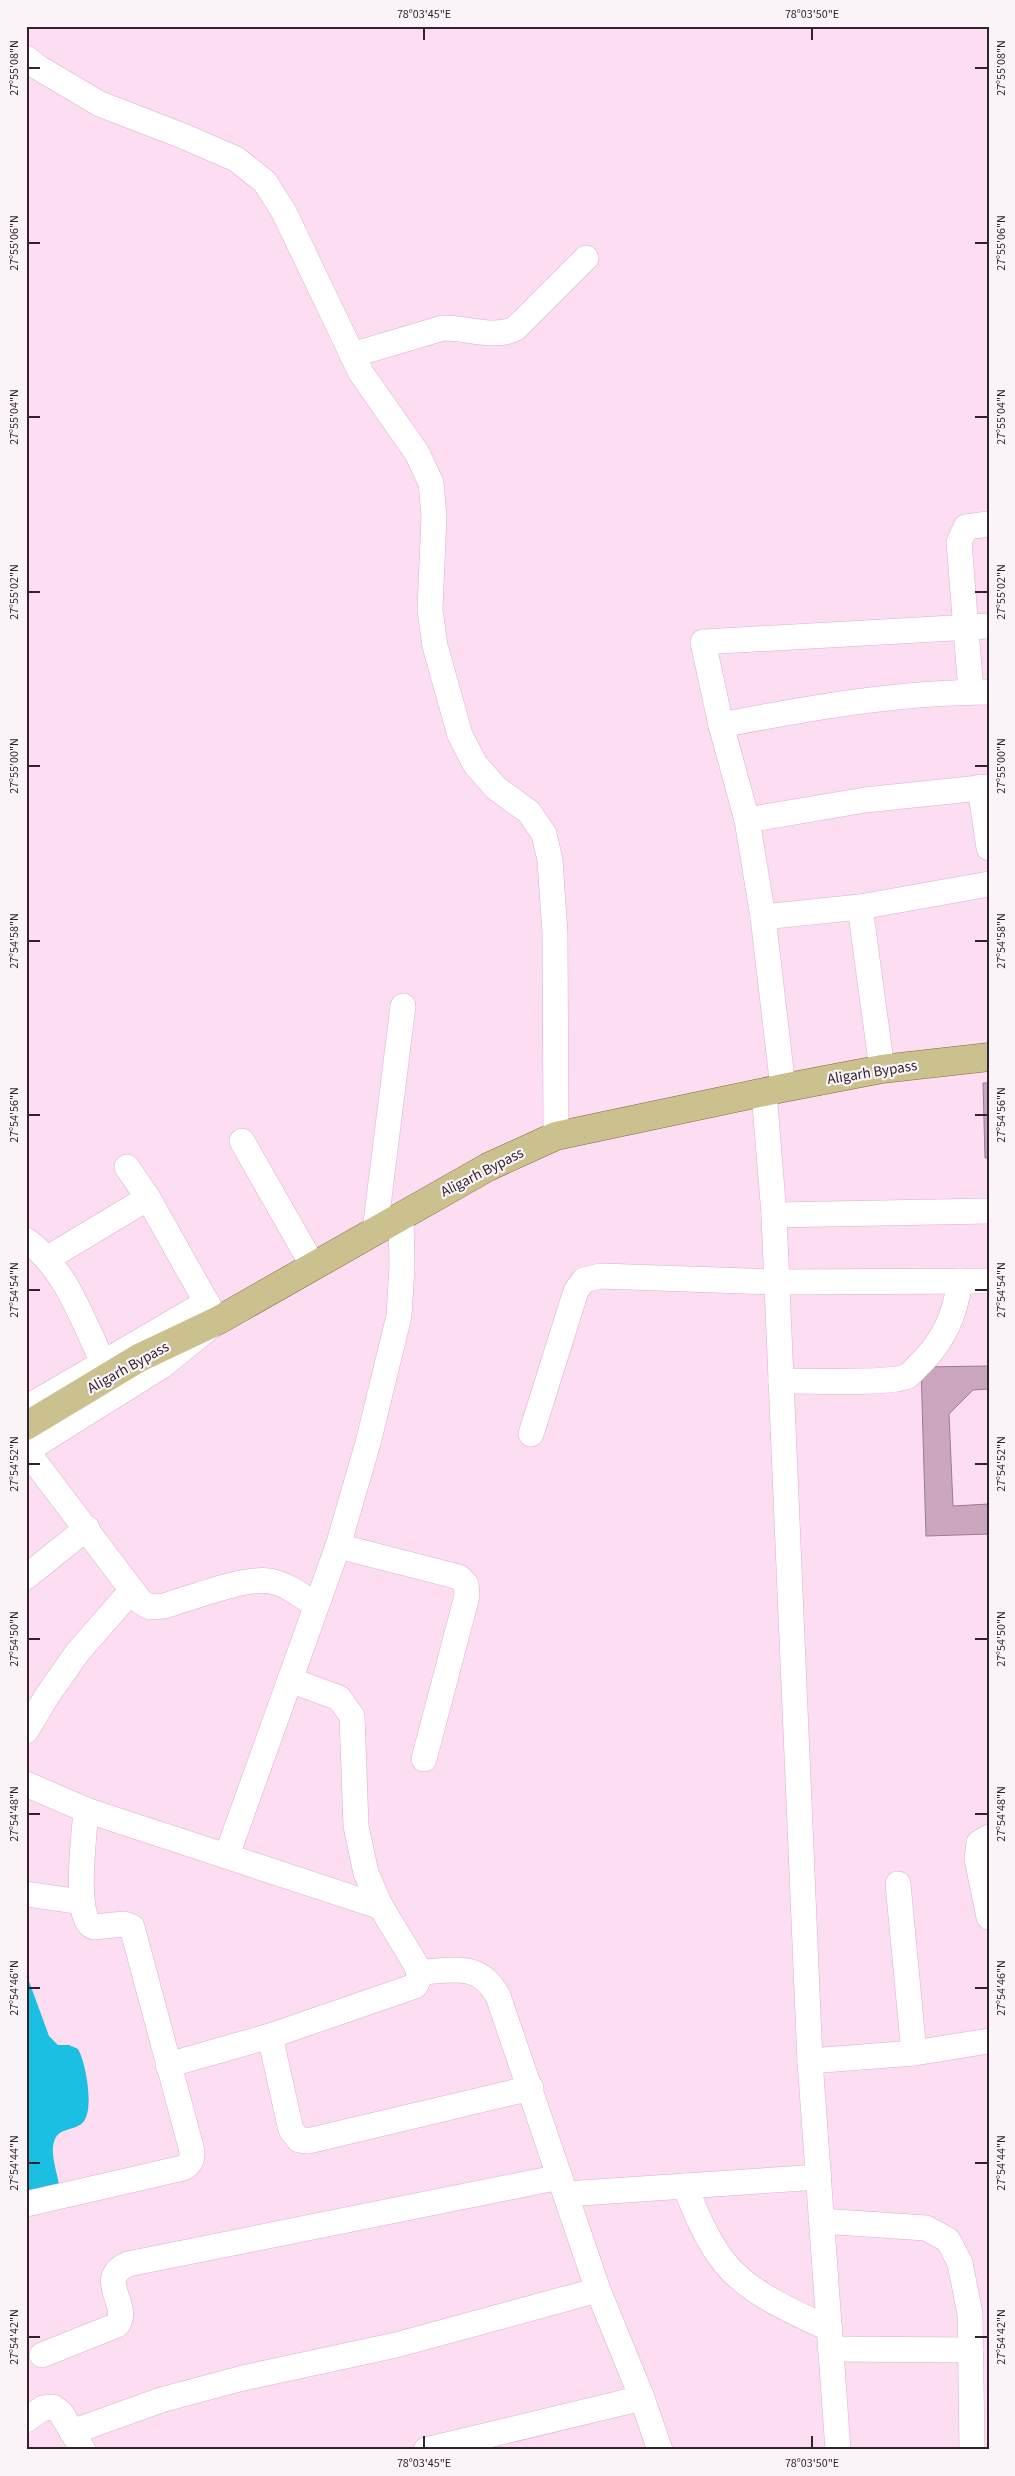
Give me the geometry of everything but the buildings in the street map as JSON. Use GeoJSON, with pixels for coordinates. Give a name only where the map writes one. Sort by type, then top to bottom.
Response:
{"type":"FeatureCollection","features":[{"type":"Feature","properties":{"kind":"main road","name":"Aligarh Bypass"},"geometry":{"type":"LineString","coordinates":[[26,1426],[212,1312],[313,1266],[488,1167],[556,1136],[882,1069],[989,1057]]}},
{"type":"Feature","properties":{"kind":"street"},"geometry":{"type":"LineString","coordinates":[[26,58],[39,68],[100,104],[184,136],[236,159],[265,182],[284,212],[361,373],[417,453],[431,483],[434,516],[430,610],[435,646],[460,735],[475,764],[496,788],[529,812],[544,834],[550,860],[555,934],[556,1136]]}},
{"type":"Feature","properties":{"kind":"street"},"geometry":{"type":"LineString","coordinates":[[352,355],[443,328],[458,327],[497,334],[508,333],[516,328],[586,258]]}},
{"type":"Feature","properties":{"kind":"street"},"geometry":{"type":"LineString","coordinates":[[721,725],[795,710],[879,699],[980,692],[977,627],[960,537],[966,528],[989,524]]}},
{"type":"Feature","properties":{"kind":"street"},"geometry":{"type":"LineString","coordinates":[[838,2450],[821,2221],[820,2177],[810,2061],[781,1381],[775,1282],[774,1090],[762,917],[748,820],[721,725],[703,642],[977,627]]}},
{"type":"Feature","properties":{"kind":"street"},"geometry":{"type":"LineString","coordinates":[[748,820],[865,800],[984,787],[988,837]]}},
{"type":"Feature","properties":{"kind":"street"},"geometry":{"type":"LineString","coordinates":[[762,917],[860,907],[989,884]]}},
{"type":"Feature","properties":{"kind":"street"},"geometry":{"type":"LineString","coordinates":[[860,907],[882,1069]]}},
{"type":"Feature","properties":{"kind":"street"},"geometry":{"type":"LineString","coordinates":[[375,1230],[402,1006]]}},
{"type":"Feature","properties":{"kind":"street"},"geometry":{"type":"LineString","coordinates":[[242,1141],[313,1266]]}},
{"type":"Feature","properties":{"kind":"street"},"geometry":{"type":"LineString","coordinates":[[127,1167],[148,1198],[212,1312]]}},
{"type":"Feature","properties":{"kind":"street"},"geometry":{"type":"LineString","coordinates":[[48,1258],[148,1198]]}},
{"type":"Feature","properties":{"kind":"street"},"geometry":{"type":"LineString","coordinates":[[774,1214],[989,1211]]}},
{"type":"Feature","properties":{"kind":"street"},"geometry":{"type":"LineString","coordinates":[[227,1855],[315,1605],[338,1546],[368,1443],[399,1316],[402,1267],[401,1215]]}},
{"type":"Feature","properties":{"kind":"street"},"geometry":{"type":"LineString","coordinates":[[26,1240],[48,1258],[66,1286],[103,1362]]}},
{"type":"Feature","properties":{"kind":"street"},"geometry":{"type":"LineString","coordinates":[[532,1434],[576,1291],[584,1280],[600,1276],[775,1282],[989,1281]]}},
{"type":"Feature","properties":{"kind":"street"},"geometry":{"type":"LineString","coordinates":[[781,1381],[885,1380],[908,1376],[931,1353],[945,1334],[956,1304],[960,1281]]}},
{"type":"Feature","properties":{"kind":"street"},"geometry":{"type":"LineString","coordinates":[[26,1408],[103,1362],[212,1312]]}},
{"type":"Feature","properties":{"kind":"street"},"geometry":{"type":"LineString","coordinates":[[212,1312],[162,1366],[26,1450],[87,1528],[141,1602],[150,1607],[164,1606],[251,1582],[270,1582],[288,1587],[315,1605]]}},
{"type":"Feature","properties":{"kind":"street"},"geometry":{"type":"LineString","coordinates":[[26,1577],[87,1528]]}},
{"type":"Feature","properties":{"kind":"street"},"geometry":{"type":"LineString","coordinates":[[338,1546],[459,1577],[466,1584],[467,1596],[424,1759]]}},
{"type":"Feature","properties":{"kind":"street"},"geometry":{"type":"LineString","coordinates":[[26,1731],[47,1696],[77,1653],[132,1590]]}},
{"type":"Feature","properties":{"kind":"street"},"geometry":{"type":"LineString","coordinates":[[168,2065],[270,2036],[415,1986],[419,1980],[420,1972],[381,1907],[366,1873],[356,1826],[352,1716],[339,1698],[290,1680]]}},
{"type":"Feature","properties":{"kind":"street"},"geometry":{"type":"LineString","coordinates":[[26,1784],[86,1810],[381,1907]]}},
{"type":"Feature","properties":{"kind":"street"},"geometry":{"type":"LineString","coordinates":[[26,2204],[183,2168],[189,2165],[192,2151],[132,1927],[124,1924],[89,1926],[86,1921],[82,1902],[81,1867],[86,1810]]}},
{"type":"Feature","properties":{"kind":"street"},"geometry":{"type":"LineString","coordinates":[[989,1837],[979,1843],[977,1858],[989,1917]]}},
{"type":"Feature","properties":{"kind":"street"},"geometry":{"type":"LineString","coordinates":[[898,1884],[914,2053]]}},
{"type":"Feature","properties":{"kind":"street"},"geometry":{"type":"LineString","coordinates":[[26,1894],[82,1902]]}},
{"type":"Feature","properties":{"kind":"street"},"geometry":{"type":"LineString","coordinates":[[420,1972],[464,1970],[480,1974],[491,1983],[498,1996],[531,2088],[598,2290],[642,2398],[660,2450]]}},
{"type":"Feature","properties":{"kind":"street"},"geometry":{"type":"LineString","coordinates":[[270,2036],[291,2130],[299,2140],[308,2141],[531,2088]]}},
{"type":"Feature","properties":{"kind":"street"},"geometry":{"type":"LineString","coordinates":[[810,2061],[914,2053],[989,2040]]}},
{"type":"Feature","properties":{"kind":"street"},"geometry":{"type":"LineString","coordinates":[[42,2355],[116,2325],[120,2316],[113,2280],[119,2268],[128,2264],[563,2186],[685,2186],[820,2177]]}},
{"type":"Feature","properties":{"kind":"street"},"geometry":{"type":"LineString","coordinates":[[685,2186],[702,2228],[722,2260],[753,2289],[830,2339],[971,2350]]}},
{"type":"Feature","properties":{"kind":"street"},"geometry":{"type":"LineString","coordinates":[[821,2221],[926,2228],[948,2240],[960,2264],[979,2313],[971,2350],[980,2378],[972,2450]]}},
{"type":"Feature","properties":{"kind":"street"},"geometry":{"type":"LineString","coordinates":[[26,2420],[43,2408],[53,2407],[61,2413],[77,2441],[161,2400],[263,2374],[396,2344],[598,2290]]}},
{"type":"Feature","properties":{"kind":"street"},"geometry":{"type":"LineString","coordinates":[[426,2450],[642,2398]]}},
{"type":"Feature","properties":{"kind":"water"},"geometry":{"type":"Polygon","coordinates":[[[26,1973],[49,2036],[58,2045],[69,2045],[78,2049],[84,2064],[89,2096],[87,2114],[84,2121],[57,2135],[53,2144],[53,2156],[59,2185],[26,2197],[26,1973]]]}}]}
